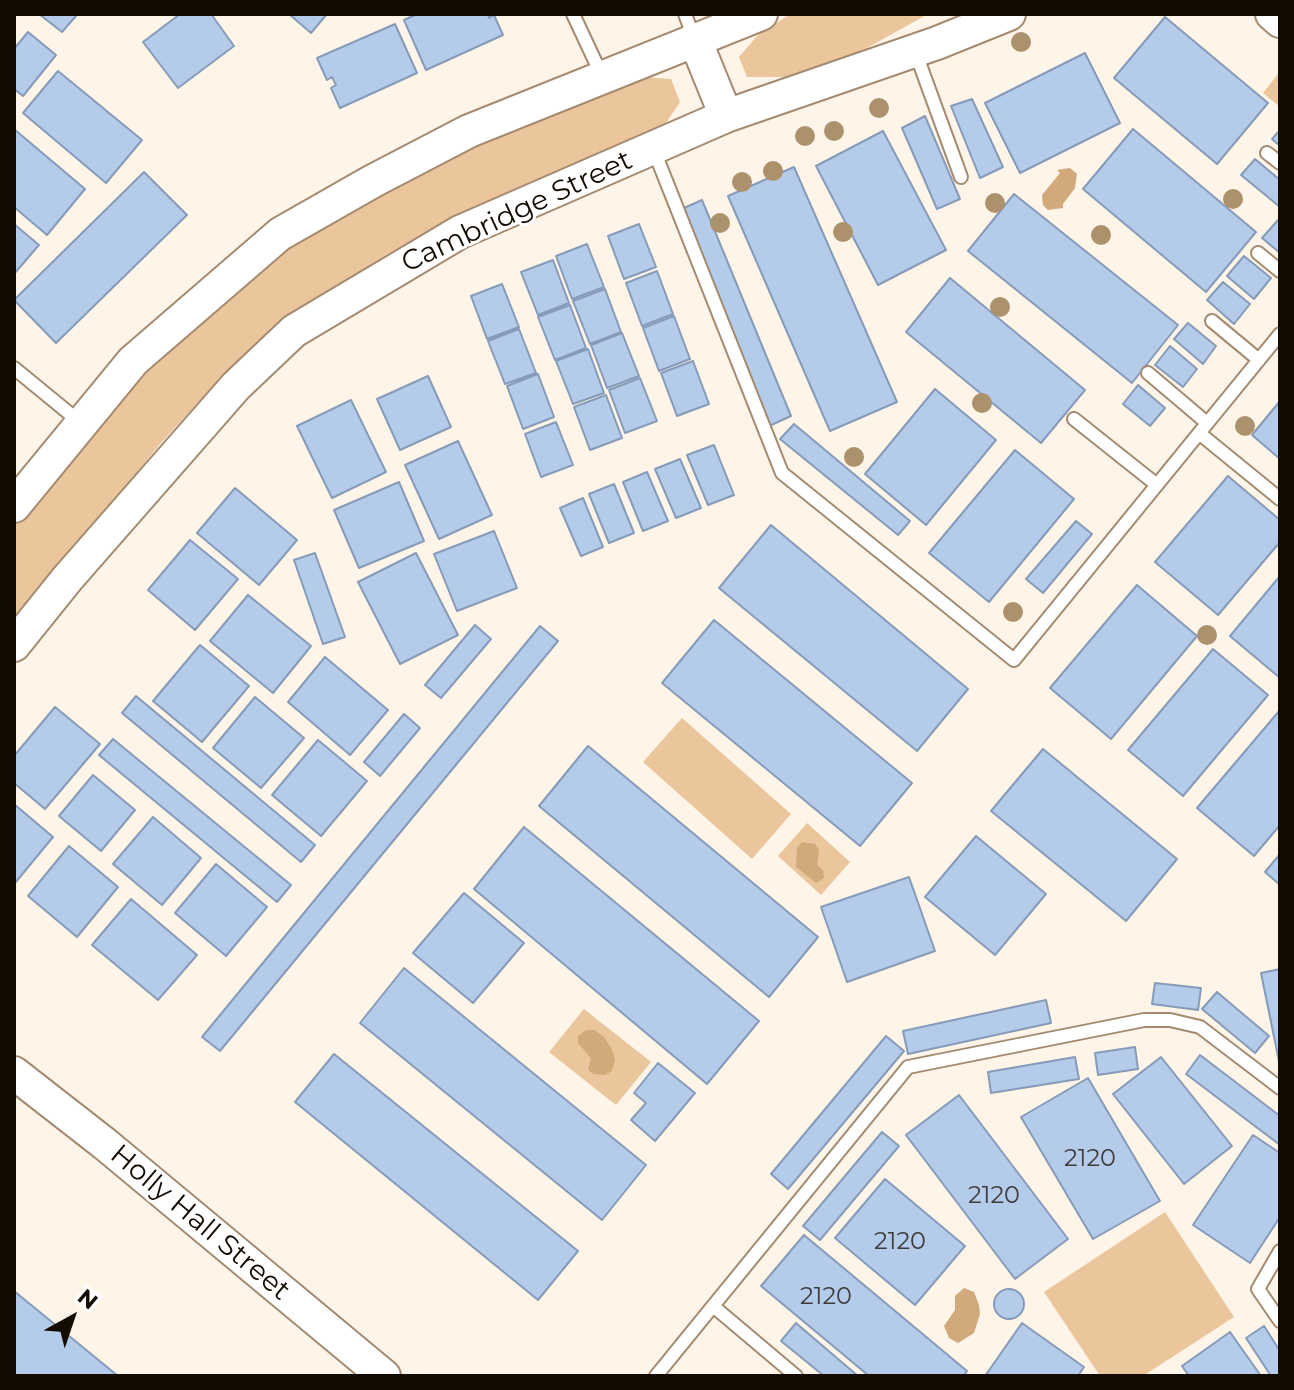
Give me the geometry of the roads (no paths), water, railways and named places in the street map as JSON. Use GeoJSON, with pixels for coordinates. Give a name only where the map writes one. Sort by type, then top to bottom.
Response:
{"type":"FeatureCollection","features":[{"type":"Feature","properties":{"kind":"street"},"geometry":{"type":"LineString","coordinates":[[14,506],[133,361],[280,234],[469,131],[602,76],[690,28],[761,14]]}},
{"type":"Feature","properties":{"kind":"street","name":"Cambridge Street"},"geometry":{"type":"LineString","coordinates":[[14,645],[67,579],[236,386],[294,331],[460,232],[726,116],[915,51],[1009,14]]}},
{"type":"Feature","properties":{"kind":"street"},"geometry":{"type":"LineString","coordinates":[[1272,14],[1280,21]]}},
{"type":"Feature","properties":{"kind":"street"},"geometry":{"type":"LineString","coordinates":[[690,28],[726,116]]}},
{"type":"Feature","properties":{"kind":"street","name":"Holly Hall Street"},"geometry":{"type":"LineString","coordinates":[[14,1073],[105,1144],[384,1376]]}},
{"type":"Feature","properties":{"kind":"lane"},"geometry":{"type":"LineString","coordinates":[[573,14],[602,76]]}},
{"type":"Feature","properties":{"kind":"lane"},"geometry":{"type":"LineString","coordinates":[[915,51],[961,177]]}},
{"type":"Feature","properties":{"kind":"lane"},"geometry":{"type":"LineString","coordinates":[[653,148],[782,473],[1014,660],[1280,334]]}},
{"type":"Feature","properties":{"kind":"lane"},"geometry":{"type":"LineString","coordinates":[[1267,153],[1280,163]]}},
{"type":"Feature","properties":{"kind":"lane"},"geometry":{"type":"LineString","coordinates":[[1258,253],[1280,271]]}},
{"type":"Feature","properties":{"kind":"lane"},"geometry":{"type":"LineString","coordinates":[[1212,321],[1259,360]]}},
{"type":"Feature","properties":{"kind":"lane"},"geometry":{"type":"LineString","coordinates":[[14,368],[81,423]]}},
{"type":"Feature","properties":{"kind":"lane"},"geometry":{"type":"LineString","coordinates":[[1148,373],[1280,499]]}},
{"type":"Feature","properties":{"kind":"lane"},"geometry":{"type":"LineString","coordinates":[[1074,419],[1157,485]]}},
{"type":"Feature","properties":{"kind":"lane"},"geometry":{"type":"LineString","coordinates":[[656,1376],[908,1067],[1144,1020],[1170,1020],[1200,1027],[1280,1088]]}},
{"type":"Feature","properties":{"kind":"lane"},"geometry":{"type":"LineString","coordinates":[[1280,1251],[1258,1289],[1280,1321]]}},
{"type":"Feature","properties":{"kind":"lane"},"geometry":{"type":"LineString","coordinates":[[713,1306],[796,1376]]}}]}
